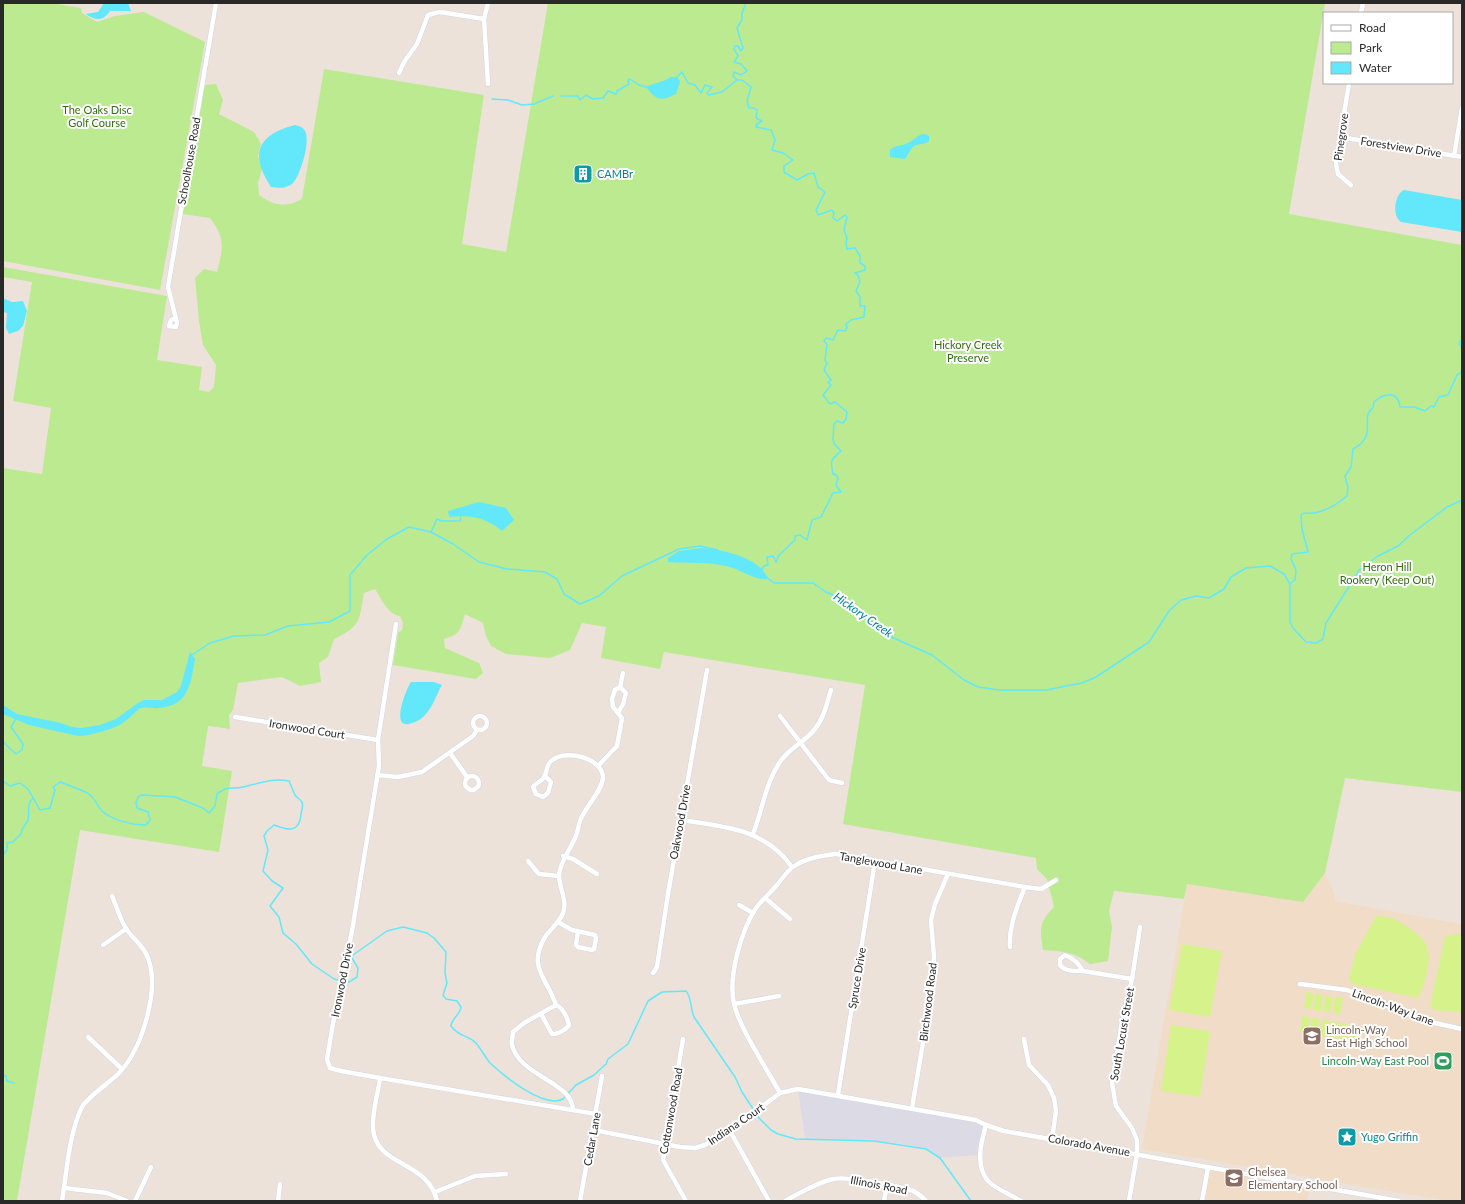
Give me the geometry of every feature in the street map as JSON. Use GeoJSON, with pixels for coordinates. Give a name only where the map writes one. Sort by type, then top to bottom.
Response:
{"type":"FeatureCollection","features":[{"type":"Feature","properties":{"kind":"street","name":"Schoolhouse Road"},"geometry":{"type":"LineString","coordinates":[[176,318],[168,287],[216,3]]}},
{"type":"Feature","properties":{"kind":"street"},"geometry":{"type":"LineString","coordinates":[[488,3],[484,19],[488,84]]}},
{"type":"Feature","properties":{"kind":"street"},"geometry":{"type":"LineString","coordinates":[[399,73],[404,62],[417,44],[428,15],[440,12],[484,19]]}},
{"type":"Feature","properties":{"kind":"street","name":"Pinegrove"},"geometry":{"type":"LineString","coordinates":[[1349,84],[1340,137],[1337,169],[1338,174],[1351,185]]}},
{"type":"Feature","properties":{"kind":"street"},"geometry":{"type":"LineString","coordinates":[[1454,156],[1462,108]]}},
{"type":"Feature","properties":{"kind":"street","name":"Forestview Drive"},"geometry":{"type":"LineString","coordinates":[[1340,137],[1462,157]]}},
{"type":"Feature","properties":{"kind":"street","name":"Ironwood Drive"},"geometry":{"type":"LineString","coordinates":[[396,624],[378,740],[379,752],[377,775],[352,931],[336,1006],[327,1059],[330,1068],[380,1078],[596,1114]]}},
{"type":"Feature","properties":{"kind":"street","name":"Oakwood Drive"},"geometry":{"type":"LineString","coordinates":[[652,973],[657,966],[707,670]]}},
{"type":"Feature","properties":{"kind":"street"},"geometry":{"type":"LineString","coordinates":[[598,766],[617,746],[622,718],[613,707],[612,699],[615,690],[620,687],[623,673]]}},
{"type":"Feature","properties":{"kind":"street"},"geometry":{"type":"LineString","coordinates":[[618,713],[623,704],[626,693],[620,687]]}},
{"type":"Feature","properties":{"kind":"street"},"geometry":{"type":"LineString","coordinates":[[753,834],[772,777],[784,757],[814,730],[824,714],[831,690]]}},
{"type":"Feature","properties":{"kind":"street"},"geometry":{"type":"LineString","coordinates":[[780,716],[829,780],[842,783]]}},
{"type":"Feature","properties":{"kind":"street","name":"Ironwood Court"},"geometry":{"type":"LineString","coordinates":[[235,717],[378,740]]}},
{"type":"Feature","properties":{"kind":"street"},"geometry":{"type":"LineString","coordinates":[[377,775],[398,777],[413,775],[430,767],[450,753],[473,736],[477,730]]}},
{"type":"Feature","properties":{"kind":"street"},"geometry":{"type":"LineString","coordinates":[[450,753],[467,777]]}},
{"type":"Feature","properties":{"kind":"street"},"geometry":{"type":"LineString","coordinates":[[540,1014],[552,1034],[567,1028],[569,1024],[560,1006],[556,1005],[543,981],[538,964],[538,950],[546,935],[564,913],[564,903],[559,876],[563,856],[575,837],[579,822],[587,806],[600,788],[603,777],[598,766],[582,757],[562,755],[552,759],[546,767],[545,776],[534,787],[536,794],[543,798],[548,793],[551,782],[545,776]]}},
{"type":"Feature","properties":{"kind":"street"},"geometry":{"type":"LineString","coordinates":[[681,820],[736,829],[753,834],[774,846],[792,867]]}},
{"type":"Feature","properties":{"kind":"street","name":"Tanglewood Lane"},"geometry":{"type":"LineString","coordinates":[[780,1093],[741,1022],[734,1004],[733,982],[744,930],[753,913],[792,867],[821,856],[836,854],[1041,889],[1056,880]]}},
{"type":"Feature","properties":{"kind":"street"},"geometry":{"type":"LineString","coordinates":[[563,856],[573,859],[597,874]]}},
{"type":"Feature","properties":{"kind":"street"},"geometry":{"type":"LineString","coordinates":[[528,861],[539,874],[559,876]]}},
{"type":"Feature","properties":{"kind":"street","name":"Spruce Drive"},"geometry":{"type":"LineString","coordinates":[[838,1095],[875,861]]}},
{"type":"Feature","properties":{"kind":"street","name":"Birchwood Road"},"geometry":{"type":"LineString","coordinates":[[912,1108],[933,983],[934,956],[931,920],[935,904],[948,874]]}},
{"type":"Feature","properties":{"kind":"street"},"geometry":{"type":"LineString","coordinates":[[1010,947],[1010,934],[1013,918],[1025,887]]}},
{"type":"Feature","properties":{"kind":"street"},"geometry":{"type":"LineString","coordinates":[[62,1201],[76,1122],[83,1104],[122,1069],[132,1057],[146,1024],[152,982],[149,959],[142,946],[126,929],[112,896]]}},
{"type":"Feature","properties":{"kind":"street"},"geometry":{"type":"LineString","coordinates":[[765,898],[790,919]]}},
{"type":"Feature","properties":{"kind":"street"},"geometry":{"type":"LineString","coordinates":[[740,905],[753,913]]}},
{"type":"Feature","properties":{"kind":"street"},"geometry":{"type":"LineString","coordinates":[[558,922],[568,928],[596,936],[593,950],[578,948],[576,945],[578,931]]}},
{"type":"Feature","properties":{"kind":"street","name":"South Locust Street"},"geometry":{"type":"LineString","coordinates":[[1129,1201],[1137,1154],[1137,1140],[1132,1128],[1116,1106],[1112,1084],[1122,1022],[1132,979],[1140,927]]}},
{"type":"Feature","properties":{"kind":"street"},"geometry":{"type":"LineString","coordinates":[[103,945],[126,929]]}},
{"type":"Feature","properties":{"kind":"street"},"geometry":{"type":"LineString","coordinates":[[1083,971],[1070,957],[1065,955],[1060,959],[1059,962],[1062,968],[1069,970],[1132,979]]}},
{"type":"Feature","properties":{"kind":"street","name":"Lincoln-Way Lane"},"geometry":{"type":"LineString","coordinates":[[1300,984],[1347,990],[1418,1019],[1462,1029]]}},
{"type":"Feature","properties":{"kind":"street"},"geometry":{"type":"LineString","coordinates":[[734,1004],[779,996]]}},
{"type":"Feature","properties":{"kind":"street"},"geometry":{"type":"LineString","coordinates":[[556,1005],[524,1023],[513,1032],[512,1045],[528,1069],[560,1088],[572,1104],[572,1110]]}},
{"type":"Feature","properties":{"kind":"street"},"geometry":{"type":"LineString","coordinates":[[88,1037],[122,1069]]}},
{"type":"Feature","properties":{"kind":"street","name":"Cottonwood Road"},"geometry":{"type":"LineString","coordinates":[[683,1039],[663,1160],[686,1201]]}},
{"type":"Feature","properties":{"kind":"street"},"geometry":{"type":"LineString","coordinates":[[1024,1039],[1029,1065],[1048,1085],[1054,1098],[1056,1111],[1052,1139]]}},
{"type":"Feature","properties":{"kind":"street","name":"Cedar Lane"},"geometry":{"type":"LineString","coordinates":[[580,1201],[594,1130],[602,1076]]}},
{"type":"Feature","properties":{"kind":"street"},"geometry":{"type":"LineString","coordinates":[[380,1078],[373,1129],[377,1142],[390,1156],[416,1171],[428,1180],[435,1192],[437,1201]]}},
{"type":"Feature","properties":{"kind":"street","name":"Colorado Avenue"},"geometry":{"type":"LineString","coordinates":[[780,1093],[798,1089],[838,1095],[976,1120],[1004,1131],[1396,1201]]}},
{"type":"Feature","properties":{"kind":"street","name":"Indiana Court"},"geometry":{"type":"LineString","coordinates":[[594,1130],[665,1144],[695,1148],[705,1145],[730,1131],[780,1093]]}},
{"type":"Feature","properties":{"kind":"street"},"geometry":{"type":"LineString","coordinates":[[986,1125],[982,1139],[980,1157],[982,1169],[988,1181],[1021,1201]]}},
{"type":"Feature","properties":{"kind":"street"},"geometry":{"type":"LineString","coordinates":[[730,1131],[768,1201]]}},
{"type":"Feature","properties":{"kind":"street"},"geometry":{"type":"LineString","coordinates":[[135,1201],[151,1167]]}},
{"type":"Feature","properties":{"kind":"street"},"geometry":{"type":"LineString","coordinates":[[1202,1201],[1208,1168]]}},
{"type":"Feature","properties":{"kind":"street"},"geometry":{"type":"LineString","coordinates":[[435,1192],[475,1176],[506,1174]]}},
{"type":"Feature","properties":{"kind":"street","name":"Illinois Road"},"geometry":{"type":"LineString","coordinates":[[785,1201],[816,1185],[834,1178],[853,1178],[909,1189],[919,1194],[926,1201]]}},
{"type":"Feature","properties":{"kind":"street"},"geometry":{"type":"LineString","coordinates":[[278,1201],[280,1184]]}},
{"type":"Feature","properties":{"kind":"street"},"geometry":{"type":"LineString","coordinates":[[884,1201],[887,1185]]}},
{"type":"Feature","properties":{"kind":"street"},"geometry":{"type":"LineString","coordinates":[[64,1188],[106,1194],[127,1201]]}},
{"type":"Feature","properties":{"kind":"shaded area","name":"Lincoln-Way East High School"},"geometry":{"type":"Polygon","coordinates":[[[1325,873],[1335,895],[1335,901],[1462,924],[1462,1201],[1448,1201],[1142,1149],[1187,884],[1303,902],[1325,873]]]}},
{"type":"Feature","properties":{"kind":"shaded area"},"geometry":{"type":"Polygon","coordinates":[[[798,1090],[976,1121],[987,1128],[982,1155],[940,1158],[926,1149],[897,1143],[805,1139],[798,1090]]]}},
{"type":"Feature","properties":{"kind":"shaded area","name":"Chelsea Elementary School"},"geometry":{"type":"Polygon","coordinates":[[[1209,1169],[1310,1187],[1307,1201],[1204,1201],[1209,1169]]]}},
{"type":"Feature","properties":{"kind":"green space","name":"The Oaks Disc Golf Course"},"geometry":{"type":"Polygon","coordinates":[[[3,3],[51,3],[81,8],[82,13],[97,22],[115,16],[144,12],[205,42],[160,290],[3,261],[3,3]]]}},
{"type":"Feature","properties":{"kind":"green space","name":"Hickory Creek Preserve"},"geometry":{"type":"Polygon","coordinates":[[[548,3],[1325,3],[1289,214],[1462,245],[1462,792],[1345,778],[1325,873],[1303,902],[1187,884],[1184,899],[1114,891],[1109,911],[1112,927],[1108,961],[1090,964],[1079,957],[1068,953],[1043,950],[1041,927],[1045,918],[1054,907],[1047,879],[1037,869],[1036,858],[843,824],[865,685],[664,652],[660,669],[601,658],[606,627],[582,623],[570,650],[550,658],[506,654],[491,646],[486,636],[483,623],[465,614],[459,631],[444,639],[445,648],[479,663],[483,673],[476,679],[393,665],[398,633],[402,630],[403,623],[400,616],[395,615],[388,609],[375,589],[364,593],[357,622],[349,630],[334,639],[328,657],[319,663],[321,682],[300,686],[282,677],[238,683],[233,710],[229,715],[230,729],[208,726],[202,766],[232,771],[219,852],[80,830],[17,1201],[3,1201],[3,468],[42,474],[51,408],[13,401],[32,282],[3,277],[3,267],[167,296],[157,360],[202,367],[199,390],[209,392],[214,387],[216,365],[203,345],[195,278],[204,269],[217,272],[222,244],[219,232],[210,218],[182,214],[205,85],[216,84],[223,100],[219,114],[254,132],[261,144],[258,156],[262,169],[258,183],[259,195],[270,202],[285,205],[302,199],[324,69],[484,95],[462,244],[506,252],[548,3]]]}},
{"type":"Feature","properties":{"kind":"green space"},"geometry":{"type":"Polygon","coordinates":[[[1376,916],[1386,917],[1398,921],[1417,934],[1426,944],[1429,957],[1427,971],[1418,998],[1352,984],[1349,978],[1356,953],[1376,916]]]}},
{"type":"Feature","properties":{"kind":"green space"},"geometry":{"type":"Polygon","coordinates":[[[1455,934],[1462,935],[1462,1012],[1434,1010],[1430,1006],[1445,937],[1455,934]]]}},
{"type":"Feature","properties":{"kind":"green space"},"geometry":{"type":"Polygon","coordinates":[[[1182,944],[1222,951],[1210,1017],[1169,1010],[1182,944]]]}},
{"type":"Feature","properties":{"kind":"green space"},"geometry":{"type":"Polygon","coordinates":[[[1306,992],[1314,994],[1311,1009],[1304,1008],[1306,992]]]}},
{"type":"Feature","properties":{"kind":"green space"},"geometry":{"type":"Polygon","coordinates":[[[1316,994],[1323,995],[1321,1011],[1313,1010],[1316,994]]]}},
{"type":"Feature","properties":{"kind":"green space"},"geometry":{"type":"Polygon","coordinates":[[[1326,996],[1333,997],[1330,1012],[1323,1011],[1326,996]]]}},
{"type":"Feature","properties":{"kind":"green space"},"geometry":{"type":"Polygon","coordinates":[[[1335,997],[1343,998],[1340,1014],[1333,1013],[1335,997]]]}},
{"type":"Feature","properties":{"kind":"green space"},"geometry":{"type":"Polygon","coordinates":[[[1302,1016],[1310,1018],[1307,1033],[1300,1032],[1302,1016]]]}},
{"type":"Feature","properties":{"kind":"green space"},"geometry":{"type":"Polygon","coordinates":[[[1312,1018],[1319,1019],[1317,1035],[1309,1034],[1312,1018]]]}},
{"type":"Feature","properties":{"kind":"green space"},"geometry":{"type":"Polygon","coordinates":[[[1322,1020],[1329,1021],[1326,1037],[1319,1035],[1322,1020]]]}},
{"type":"Feature","properties":{"kind":"green space"},"geometry":{"type":"Polygon","coordinates":[[[1331,1021],[1339,1023],[1336,1038],[1329,1037],[1331,1021]]]}},
{"type":"Feature","properties":{"kind":"green space"},"geometry":{"type":"Polygon","coordinates":[[[1341,1023],[1348,1024],[1346,1040],[1338,1038],[1341,1023]]]}},
{"type":"Feature","properties":{"kind":"green space"},"geometry":{"type":"Polygon","coordinates":[[[1171,1025],[1210,1031],[1200,1097],[1161,1091],[1171,1025]]]}},
{"type":"Feature","properties":{"kind":"green space"},"geometry":{"type":"Polygon","coordinates":[[[1351,1025],[1358,1026],[1355,1041],[1348,1040],[1351,1025]]]}},
{"type":"Feature","properties":{"kind":"water"},"geometry":{"type":"Polygon","coordinates":[[[104,3],[128,3],[131,11],[110,11],[105,17],[100,19],[86,14],[98,12],[104,3]]]}},
{"type":"Feature","properties":{"kind":"water"},"geometry":{"type":"Polygon","coordinates":[[[671,77],[677,77],[680,82],[676,94],[670,97],[662,99],[656,97],[646,87],[665,80],[671,77]]]}},
{"type":"Feature","properties":{"kind":"water"},"geometry":{"type":"Polygon","coordinates":[[[295,125],[299,126],[305,131],[307,143],[301,167],[295,180],[289,186],[279,188],[271,187],[264,176],[260,165],[260,148],[272,134],[295,125]]]}},
{"type":"Feature","properties":{"kind":"water"},"geometry":{"type":"Polygon","coordinates":[[[925,134],[929,136],[929,141],[914,146],[905,159],[890,157],[890,150],[893,148],[904,145],[920,135],[925,134]]]}},
{"type":"Feature","properties":{"kind":"water"},"geometry":{"type":"Polygon","coordinates":[[[1404,190],[1462,200],[1462,232],[1401,222],[1396,215],[1395,206],[1398,196],[1404,190]]]}},
{"type":"Feature","properties":{"kind":"water"},"geometry":{"type":"Polygon","coordinates":[[[3,298],[12,302],[23,301],[27,311],[23,326],[18,331],[9,334],[6,328],[7,313],[3,312],[3,298]]]}},
{"type":"Feature","properties":{"kind":"water"},"geometry":{"type":"Polygon","coordinates":[[[479,502],[506,508],[514,520],[502,531],[496,526],[477,518],[464,516],[449,517],[448,511],[479,502]]]}},
{"type":"Feature","properties":{"kind":"water"},"geometry":{"type":"Polygon","coordinates":[[[700,548],[729,552],[749,560],[764,571],[768,579],[749,575],[734,568],[722,565],[668,562],[668,558],[679,551],[700,548]]]}},
{"type":"Feature","properties":{"kind":"water"},"geometry":{"type":"Polygon","coordinates":[[[190,652],[195,659],[190,684],[183,698],[177,703],[169,706],[140,708],[122,723],[107,730],[89,735],[78,736],[29,725],[3,714],[3,705],[17,714],[61,723],[72,727],[80,728],[100,725],[116,719],[144,700],[162,700],[177,692],[181,686],[190,652]]]}},
{"type":"Feature","properties":{"kind":"water"},"geometry":{"type":"Polygon","coordinates":[[[411,682],[434,682],[442,685],[424,716],[415,722],[405,724],[401,721],[401,708],[411,682]]]}},
{"type":"Feature","properties":{"kind":"waterway"},"geometry":{"type":"LineString","coordinates":[[737,80],[733,76],[734,72],[741,75],[747,71],[741,64],[734,62],[738,56],[734,49],[735,46],[738,46],[741,51],[743,48],[737,28],[742,20],[742,13],[746,3]]}},
{"type":"Feature","properties":{"kind":"waterway"},"geometry":{"type":"LineString","coordinates":[[677,77],[682,72],[688,83],[695,85],[701,93],[705,85],[712,87],[707,93],[709,95],[722,92],[737,80],[742,80],[751,87],[747,101],[749,108],[754,108],[757,110],[756,118],[762,121],[757,124],[756,127],[771,130],[775,140],[772,150],[783,153],[793,160],[784,166],[784,172],[797,180],[808,174],[814,173],[818,187],[825,192],[816,210],[818,215],[832,210],[834,213],[833,218],[837,221],[845,215],[847,217],[844,230],[847,238],[847,249],[855,248],[860,256],[860,263],[865,266],[865,270],[855,273],[858,275],[860,282],[856,291],[860,297],[860,306],[865,306],[864,317],[851,320],[846,324],[847,328],[845,331],[838,330],[833,340],[826,338],[824,341],[827,344],[825,360],[827,363],[824,370],[831,380],[828,382],[831,385],[823,395],[830,404],[835,402],[847,412],[846,419],[843,423],[837,421],[834,424],[833,440],[835,445],[841,451],[833,458],[832,465],[833,474],[838,478],[836,485],[841,492],[833,493],[821,517],[812,520],[807,540],[800,535],[795,536],[795,540],[779,555],[776,562],[773,556],[767,557],[768,565],[764,566],[762,569]]}},
{"type":"Feature","properties":{"kind":"waterway"},"geometry":{"type":"LineString","coordinates":[[561,96],[578,96],[580,100],[586,95],[593,99],[603,98],[608,91],[616,94],[617,91],[629,84],[628,80],[630,79],[639,85],[646,87]]}},
{"type":"Feature","properties":{"kind":"waterway"},"geometry":{"type":"LineString","coordinates":[[492,99],[508,100],[522,105],[534,104],[553,96]]}},
{"type":"Feature","properties":{"kind":"waterway"},"geometry":{"type":"LineString","coordinates":[[1462,341],[1461,340],[1459,344],[1462,348]]}},
{"type":"Feature","properties":{"kind":"waterway"},"geometry":{"type":"LineString","coordinates":[[1291,583],[1295,580],[1296,570],[1291,559],[1292,554],[1308,552],[1302,529],[1301,515],[1304,513],[1315,513],[1327,509],[1347,496],[1348,488],[1345,476],[1351,467],[1353,449],[1361,444],[1365,438],[1368,416],[1369,412],[1373,408],[1374,402],[1386,395],[1393,395],[1399,401],[1400,407],[1414,407],[1425,411],[1431,406],[1434,407],[1439,397],[1448,395],[1457,375],[1462,372]]}},
{"type":"Feature","properties":{"kind":"waterway","name":"Hickory Creek"},"geometry":{"type":"LineString","coordinates":[[766,577],[774,583],[813,583],[826,592],[849,602],[889,636],[932,655],[964,680],[978,687],[999,690],[1046,690],[1082,683],[1096,677],[1149,642],[1169,611],[1181,600],[1196,596],[1209,598],[1224,589],[1231,577],[1246,568],[1270,566],[1284,574],[1290,584],[1290,622],[1293,628],[1306,642],[1316,643],[1323,639],[1326,623],[1360,569],[1378,556],[1398,546],[1447,507],[1462,500]]}},
{"type":"Feature","properties":{"kind":"waterway"},"geometry":{"type":"LineString","coordinates":[[431,532],[437,519],[442,521],[460,521],[461,517]]}},
{"type":"Feature","properties":{"kind":"waterway","name":"Hickory Creek"},"geometry":{"type":"LineString","coordinates":[[192,655],[210,643],[234,636],[265,635],[288,626],[329,622],[350,611],[350,575],[367,555],[387,539],[409,527],[431,532],[453,544],[479,562],[507,569],[545,572],[557,579],[564,594],[580,604],[599,596],[622,576],[679,549],[700,546],[718,550]]}},
{"type":"Feature","properties":{"kind":"waterway"},"geometry":{"type":"LineString","coordinates":[[3,742],[16,754],[22,750],[23,744],[11,727],[16,719]]}},
{"type":"Feature","properties":{"kind":"waterway"},"geometry":{"type":"LineString","coordinates":[[3,773],[3,779]]}},
{"type":"Feature","properties":{"kind":"waterway"},"geometry":{"type":"LineString","coordinates":[[3,781],[10,786],[20,783],[28,789],[40,810],[50,808],[55,790],[53,787],[60,782],[89,794],[102,811],[111,817],[129,823],[146,825],[150,820],[148,812],[137,808],[136,802],[139,796],[142,795],[175,797],[203,808],[209,813],[215,806],[217,794],[225,789],[239,788],[271,781],[289,781],[295,795],[303,804],[300,821],[298,825],[292,829],[274,825],[264,836],[268,850],[263,871],[272,881],[283,888],[270,906],[279,917],[283,933],[296,944],[312,964],[334,979],[349,982],[357,977],[358,968],[352,958],[353,955],[387,931],[403,927],[427,933],[434,938],[446,952],[445,973],[447,983],[443,995],[446,999],[457,1001],[461,1007],[451,1026],[454,1030],[473,1040],[490,1063],[525,1090],[546,1099],[555,1101],[563,1099]]}},
{"type":"Feature","properties":{"kind":"waterway"},"geometry":{"type":"LineString","coordinates":[[3,855],[7,850],[7,843],[13,842],[21,834],[28,820],[29,806],[33,798]]}},
{"type":"Feature","properties":{"kind":"waterway"},"geometry":{"type":"LineString","coordinates":[[563,1099],[576,1085],[594,1075],[606,1064],[608,1059],[628,1044],[648,1001],[662,992],[686,991],[694,1017],[735,1077],[742,1092],[759,1118],[771,1130],[778,1134],[796,1139],[874,1141],[926,1149],[940,1158],[971,1201]]}},
{"type":"Feature","properties":{"kind":"waterway"},"geometry":{"type":"LineString","coordinates":[[3,1075],[6,1076],[7,1081],[14,1083]]}},
{"type":"Feature","properties":{"kind":"place","name":"CAMBr"},"geometry":{"type":"Point","coordinates":[583,174]}},
{"type":"Feature","properties":{"kind":"place","name":"Lincoln-Way East High School"},"geometry":{"type":"Point","coordinates":[1312,1036]}},
{"type":"Feature","properties":{"kind":"place","name":"Lincoln-Way East Pool"},"geometry":{"type":"Point","coordinates":[1443,1061]}},
{"type":"Feature","properties":{"kind":"place","name":"Yugo Griffin"},"geometry":{"type":"Point","coordinates":[1347,1137]}},
{"type":"Feature","properties":{"kind":"place","name":"Chelsea Elementary School"},"geometry":{"type":"Point","coordinates":[1234,1178]}},
{"type":"Feature","properties":{"kind":"park label","name":"Heron Hill Rookery (Keep Out)"},"geometry":{"type":"Point","coordinates":[1387,573]}}]}
